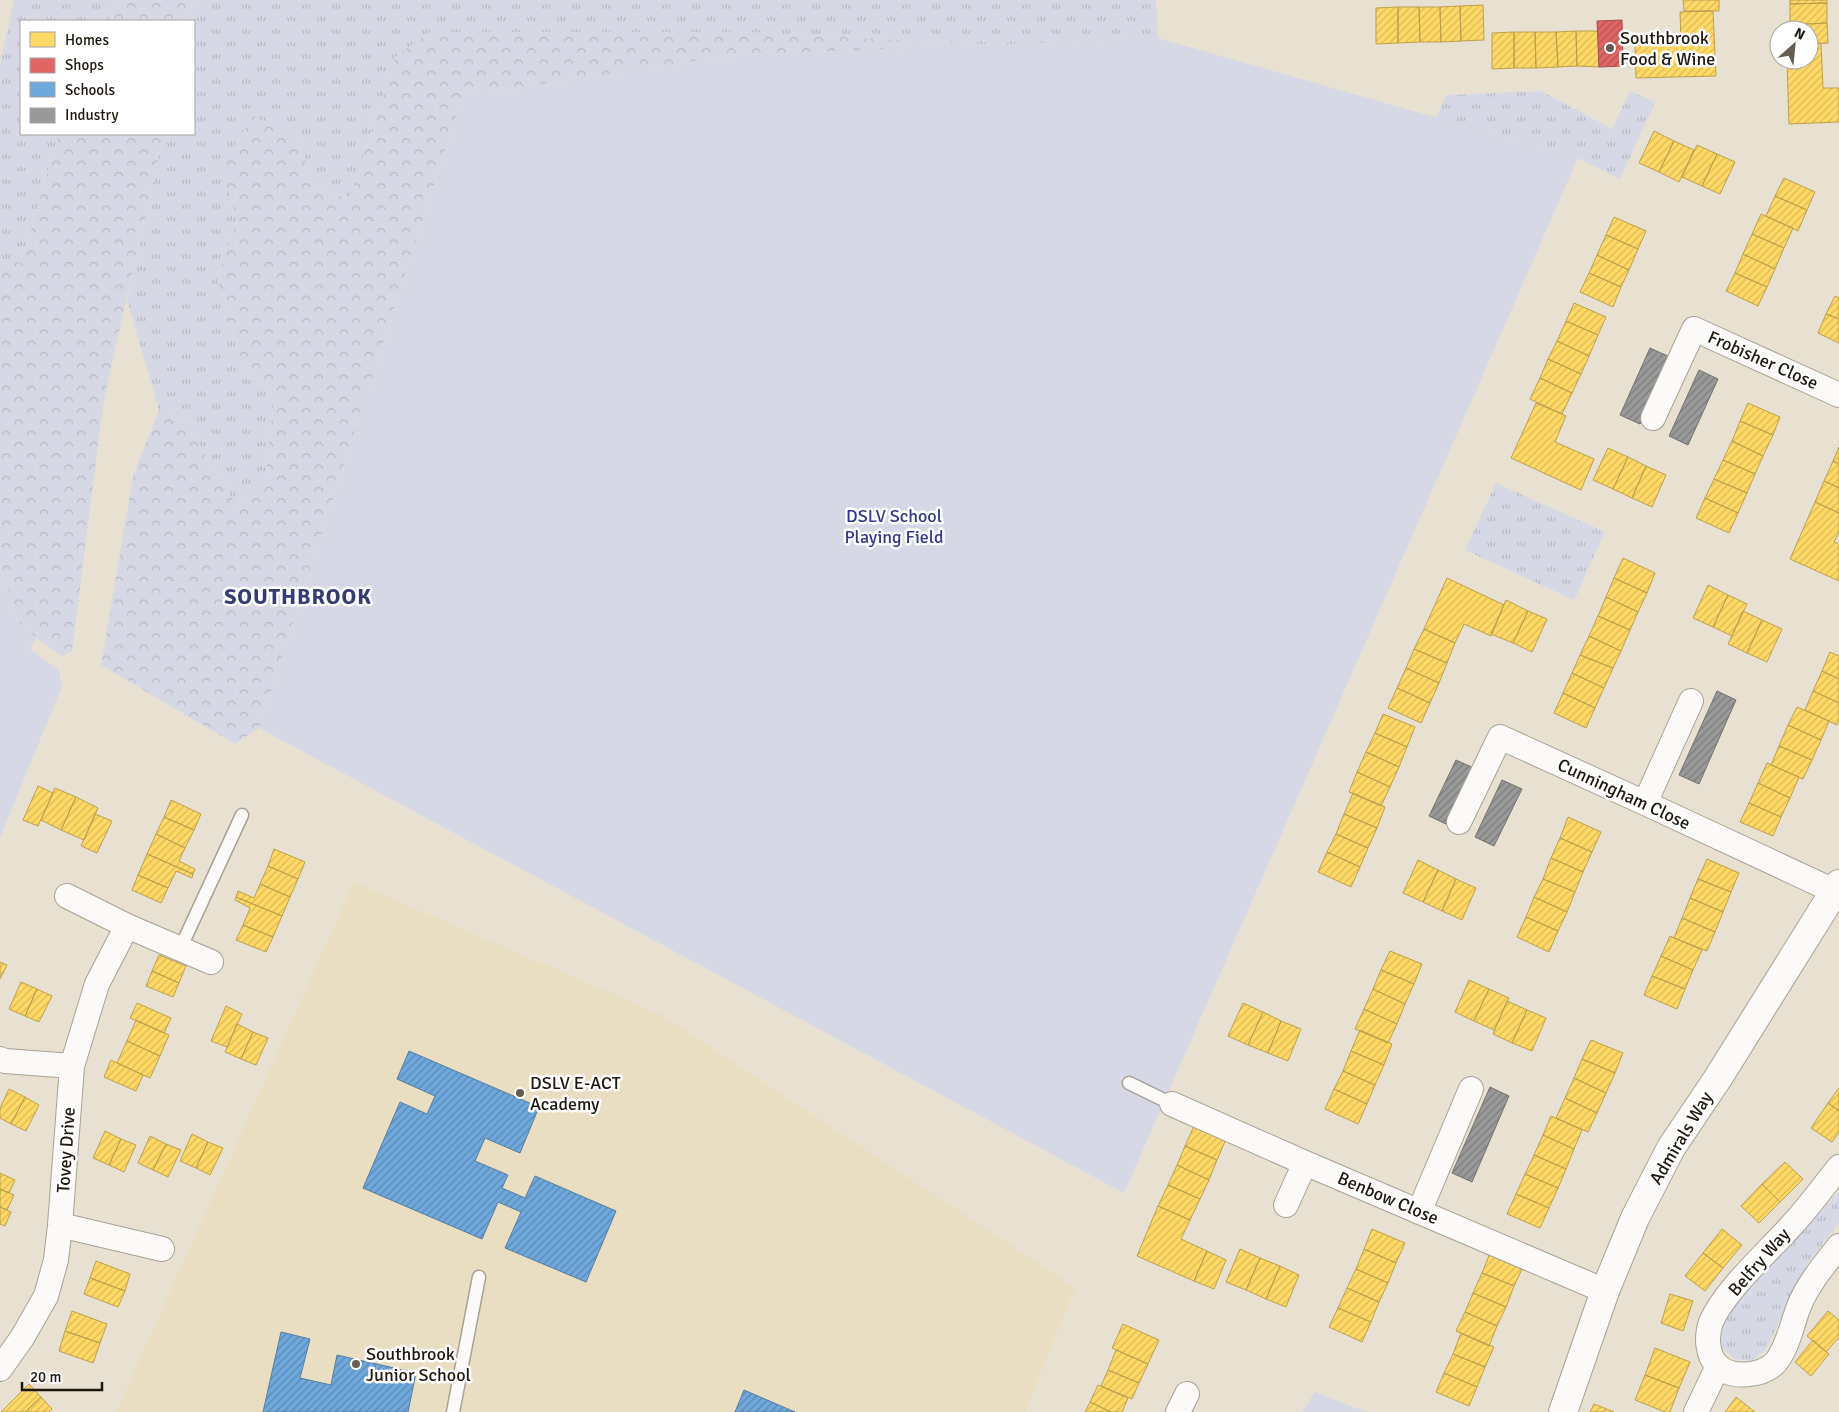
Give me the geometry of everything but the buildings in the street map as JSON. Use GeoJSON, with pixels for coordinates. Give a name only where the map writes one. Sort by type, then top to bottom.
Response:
{"type":"FeatureCollection","features":[{"type":"Feature","properties":{"kind":"street","name":"Frobisher Close"},"geometry":{"type":"LineString","coordinates":[[1652,418],[1694,330],[1839,395]]}},
{"type":"Feature","properties":{"kind":"street"},"geometry":{"type":"LineString","coordinates":[[1645,802],[1691,701]]}},
{"type":"Feature","properties":{"kind":"street","name":"Cunningham Close"},"geometry":{"type":"LineString","coordinates":[[1459,822],[1500,737],[1837,888]]}},
{"type":"Feature","properties":{"kind":"street","name":"Admirals Way"},"geometry":{"type":"LineString","coordinates":[[1563,1412],[1605,1291],[1635,1218],[1671,1148],[1718,1078],[1837,888]]}},
{"type":"Feature","properties":{"kind":"street"},"geometry":{"type":"LineString","coordinates":[[67,896],[127,926],[211,962]]}},
{"type":"Feature","properties":{"kind":"street","name":"Tovey Drive"},"geometry":{"type":"LineString","coordinates":[[0,1368],[22,1338],[46,1296],[56,1260],[60,1225],[72,1066],[98,984],[127,926]]}},
{"type":"Feature","properties":{"kind":"street"},"geometry":{"type":"LineString","coordinates":[[0,1059],[5,1062],[72,1066]]}},
{"type":"Feature","properties":{"kind":"street"},"geometry":{"type":"LineString","coordinates":[[1419,1212],[1471,1088]]}},
{"type":"Feature","properties":{"kind":"street","name":"Benbow Close"},"geometry":{"type":"LineString","coordinates":[[1172,1104],[1605,1291]]}},
{"type":"Feature","properties":{"kind":"street"},"geometry":{"type":"LineString","coordinates":[[1286,1205],[1305,1163]]}},
{"type":"Feature","properties":{"kind":"street","name":"Belfry Way"},"geometry":{"type":"LineString","coordinates":[[1718,1366],[1708,1346],[1708,1332],[1712,1321],[1730,1293],[1792,1225],[1839,1168]]}},
{"type":"Feature","properties":{"kind":"street"},"geometry":{"type":"LineString","coordinates":[[60,1225],[162,1249]]}},
{"type":"Feature","properties":{"kind":"street"},"geometry":{"type":"LineString","coordinates":[[1696,1412],[1718,1366],[1730,1372],[1743,1374],[1767,1370],[1776,1362],[1809,1286],[1839,1246]]}},
{"type":"Feature","properties":{"kind":"lane"},"geometry":{"type":"LineString","coordinates":[[180,949],[242,815]]}},
{"type":"Feature","properties":{"kind":"lane"},"geometry":{"type":"LineString","coordinates":[[1129,1084],[1172,1104]]}},
{"type":"Feature","properties":{"kind":"lane"},"geometry":{"type":"LineString","coordinates":[[453,1412],[479,1277]]}},
{"type":"Feature","properties":{"kind":"shaded area","name":"DSLV E-ACT Academy"},"geometry":{"type":"Polygon","coordinates":[[[354,882],[664,1016],[1075,1288],[1025,1412],[116,1412],[354,882]]]}},
{"type":"Feature","properties":{"kind":"green space"},"geometry":{"type":"Polygon","coordinates":[[[14,0],[113,0],[110,20],[20,20],[20,135],[59,135],[21,263],[0,259],[0,64],[14,0]]]}},
{"type":"Feature","properties":{"kind":"green space"},"geometry":{"type":"Polygon","coordinates":[[[113,0],[193,0],[188,20],[110,20],[113,0]]]}},
{"type":"Feature","properties":{"kind":"green space"},"geometry":{"type":"Polygon","coordinates":[[[193,0],[1156,0],[1158,38],[998,45],[744,32],[396,56],[349,200],[312,184],[298,137],[220,166],[237,218],[217,279],[242,365],[274,400],[264,489],[238,508],[185,422],[159,410],[127,300],[164,135],[195,135],[195,20],[188,20],[193,0]]]}},
{"type":"Feature","properties":{"kind":"green space"},"geometry":{"type":"Polygon","coordinates":[[[430,32],[744,32],[998,45],[738,55],[463,96],[259,728],[235,744],[101,665],[133,476],[159,410],[185,422],[238,508],[264,488],[274,400],[242,365],[217,279],[237,218],[220,166],[254,116],[298,137],[312,184],[349,200],[396,56],[430,32]]]}},
{"type":"Feature","properties":{"kind":"green space","name":"DSLV School Playing Field"},"geometry":{"type":"Polygon","coordinates":[[[1158,38],[1578,158],[1124,1193],[259,728],[463,96],[738,55],[1158,38]]]}},
{"type":"Feature","properties":{"kind":"green space"},"geometry":{"type":"Polygon","coordinates":[[[1541,91],[1612,129],[1630,91],[1655,102],[1620,179],[1578,158],[1436,118],[1446,95],[1541,91]]]}},
{"type":"Feature","properties":{"kind":"green space"},"geometry":{"type":"Polygon","coordinates":[[[59,135],[164,135],[104,399],[72,651],[62,656],[36,638],[18,621],[0,562],[0,259],[21,263],[59,135]]]}},
{"type":"Feature","properties":{"kind":"green space"},"geometry":{"type":"Polygon","coordinates":[[[1496,483],[1605,532],[1574,600],[1465,550],[1496,483]]]}},
{"type":"Feature","properties":{"kind":"green space"},"geometry":{"type":"Polygon","coordinates":[[[0,562],[18,621],[36,638],[30,649],[59,670],[62,686],[0,838],[0,562]]]}},
{"type":"Feature","properties":{"kind":"green space"},"geometry":{"type":"Polygon","coordinates":[[[1839,1192],[1839,1222],[1806,1266],[1766,1349],[1752,1361],[1735,1359],[1722,1348],[1721,1333],[1725,1317],[1774,1261],[1839,1192]]]}},
{"type":"Feature","properties":{"kind":"green space"},"geometry":{"type":"Polygon","coordinates":[[[1315,1392],[1366,1412],[1302,1412],[1315,1392]]]}},
{"type":"Feature","properties":{"kind":"place","name":"Southbrook Food & Wine"},"geometry":{"type":"Point","coordinates":[1610,48]}},
{"type":"Feature","properties":{"kind":"place","name":"DSLV E-ACT Academy"},"geometry":{"type":"Point","coordinates":[520,1093]}},
{"type":"Feature","properties":{"kind":"place","name":"Southbrook Junior School"},"geometry":{"type":"Point","coordinates":[356,1364]}},
{"type":"Feature","properties":{"kind":"district","name":"SOUTHBROOK"},"geometry":{"type":"Point","coordinates":[298,596]}}]}
